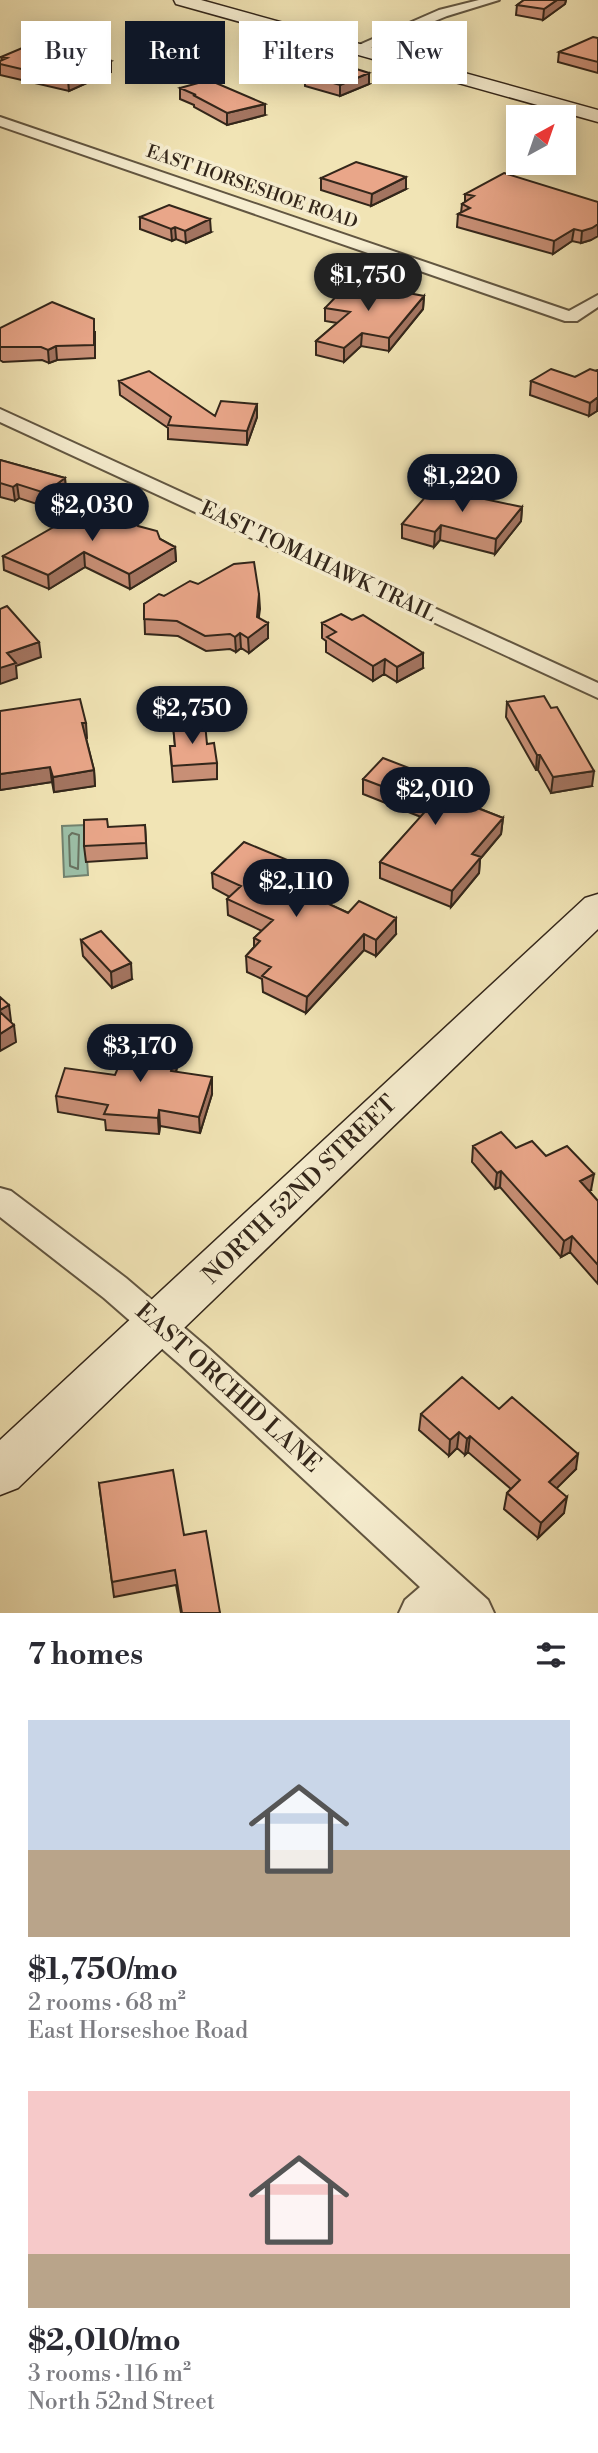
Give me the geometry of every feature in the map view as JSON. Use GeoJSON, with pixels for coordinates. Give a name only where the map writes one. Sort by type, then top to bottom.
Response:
{"type":"FeatureCollection","features":[{"type":"Feature","properties":{"kind":"main road"},"geometry":{"type":"LineString","coordinates":[[182,0],[598,109]]}},
{"type":"Feature","properties":{"kind":"main road"},"geometry":{"type":"LineString","coordinates":[[206,0],[598,116]]}},
{"type":"Feature","properties":{"kind":"main road","name":"NORTH 52ND STREET"},"geometry":{"type":"LineString","coordinates":[[0,1472],[598,907]]}},
{"type":"Feature","properties":{"kind":"street"},"geometry":{"type":"LineString","coordinates":[[364,46],[443,13],[493,0]]}},
{"type":"Feature","properties":{"kind":"street","name":"EAST HORSESHOE ROAD"},"geometry":{"type":"LineString","coordinates":[[0,121],[571,317],[598,300]]}},
{"type":"Feature","properties":{"kind":"street","name":"EAST TOMAHAWK TRAIL"},"geometry":{"type":"LineString","coordinates":[[0,415],[598,691]]}},
{"type":"Feature","properties":{"kind":"street","name":"EAST ORCHID LANE"},"geometry":{"type":"LineString","coordinates":[[0,1200],[116,1288],[475,1613]]}},
{"type":"Feature","properties":{"kind":"street"},"geometry":{"type":"LineString","coordinates":[[418,1613],[446,1587]]}},
{"type":"Feature","properties":{"kind":"water"},"geometry":{"type":"Polygon","coordinates":[[[85,825],[88,875],[64,877],[62,826],[85,825]]]}},
{"type":"Feature","properties":{"kind":"building"},"geometry":{"type":"Polygon","coordinates":[[[524,0],[557,0],[544,9],[517,5],[524,0]]]}},
{"type":"Feature","properties":{"kind":"building"},"geometry":{"type":"Polygon","coordinates":[[[593,37],[598,38],[598,62],[559,52],[593,37]]]}},
{"type":"Feature","properties":{"kind":"building"},"geometry":{"type":"Polygon","coordinates":[[[21,49],[21,69],[0,64],[0,61],[7,58],[1,57],[21,49]]]}},
{"type":"Feature","properties":{"kind":"building"},"geometry":{"type":"Polygon","coordinates":[[[358,70],[369,73],[358,78],[358,70]]]}},
{"type":"Feature","properties":{"kind":"building"},"geometry":{"type":"Polygon","coordinates":[[[194,84],[218,84],[265,104],[227,113],[180,88],[194,84]]]}},
{"type":"Feature","properties":{"kind":"building"},"geometry":{"type":"Polygon","coordinates":[[[356,162],[406,177],[372,194],[321,178],[356,162]]]}},
{"type":"Feature","properties":{"kind":"building"},"geometry":{"type":"Polygon","coordinates":[[[504,173],[598,202],[598,224],[582,231],[574,229],[554,241],[458,214],[470,208],[462,204],[474,196],[465,194],[504,173]]]}},
{"type":"Feature","properties":{"kind":"building"},"geometry":{"type":"Polygon","coordinates":[[[169,205],[210,219],[185,231],[175,227],[171,229],[140,217],[169,205]]]}},
{"type":"Feature","properties":{"kind":"building"},"geometry":{"type":"Polygon","coordinates":[[[350,282],[424,296],[389,338],[362,333],[344,348],[316,341],[350,312],[325,308],[350,282]]]}},
{"type":"Feature","properties":{"kind":"building"},"geometry":{"type":"Polygon","coordinates":[[[52,302],[94,319],[94,345],[56,346],[48,350],[41,347],[0,347],[0,328],[52,302]]]}},
{"type":"Feature","properties":{"kind":"building"},"geometry":{"type":"Polygon","coordinates":[[[551,369],[575,377],[590,369],[598,370],[598,397],[590,403],[531,381],[551,369]]]}},
{"type":"Feature","properties":{"kind":"building"},"geometry":{"type":"Polygon","coordinates":[[[149,371],[215,416],[221,401],[257,404],[247,431],[168,425],[171,417],[119,381],[149,371]]]}},
{"type":"Feature","properties":{"kind":"building"},"geometry":{"type":"Polygon","coordinates":[[[0,460],[65,478],[45,493],[17,484],[13,487],[0,483],[0,460]]]}},
{"type":"Feature","properties":{"kind":"building"},"geometry":{"type":"Polygon","coordinates":[[[433,488],[522,507],[496,539],[441,525],[435,532],[402,524],[433,488]]]}},
{"type":"Feature","properties":{"kind":"building"},"geometry":{"type":"Polygon","coordinates":[[[92,505],[122,515],[138,526],[157,531],[160,539],[175,547],[129,574],[84,552],[48,575],[3,556],[92,505]]]}},
{"type":"Feature","properties":{"kind":"building"},"geometry":{"type":"Polygon","coordinates":[[[254,562],[259,594],[257,617],[268,623],[248,638],[240,633],[235,637],[230,634],[205,636],[177,621],[144,619],[144,604],[159,594],[164,596],[190,581],[198,584],[234,564],[254,562]]]}},
{"type":"Feature","properties":{"kind":"building"},"geometry":{"type":"Polygon","coordinates":[[[7,606],[39,642],[7,653],[16,663],[0,668],[0,609],[7,606]]]}},
{"type":"Feature","properties":{"kind":"building"},"geometry":{"type":"Polygon","coordinates":[[[341,614],[352,620],[363,615],[423,653],[397,667],[385,659],[373,666],[327,637],[336,632],[322,623],[341,614]]]}},
{"type":"Feature","properties":{"kind":"building"},"geometry":{"type":"Polygon","coordinates":[[[544,696],[551,708],[557,707],[594,771],[553,777],[540,755],[537,755],[507,702],[544,696]]]}},
{"type":"Feature","properties":{"kind":"building"},"geometry":{"type":"Polygon","coordinates":[[[80,699],[86,723],[82,723],[94,770],[53,777],[50,767],[0,774],[0,711],[80,699]]]}},
{"type":"Feature","properties":{"kind":"building"},"geometry":{"type":"Polygon","coordinates":[[[205,723],[207,744],[214,743],[217,763],[172,766],[170,746],[175,746],[173,725],[205,723]]]}},
{"type":"Feature","properties":{"kind":"building"},"geometry":{"type":"Polygon","coordinates":[[[383,758],[466,790],[457,800],[503,818],[472,854],[481,857],[452,891],[380,862],[431,805],[363,779],[383,758]]]}},
{"type":"Feature","properties":{"kind":"building"},"geometry":{"type":"Polygon","coordinates":[[[107,819],[108,827],[145,825],[146,843],[84,846],[84,820],[107,819]]]}},
{"type":"Feature","properties":{"kind":"building"},"geometry":{"type":"Polygon","coordinates":[[[244,842],[321,874],[303,892],[348,913],[359,901],[396,918],[376,940],[364,934],[307,997],[262,976],[271,967],[246,956],[260,941],[254,938],[273,920],[227,899],[241,886],[212,873],[244,842]]]}},
{"type":"Feature","properties":{"kind":"building"},"geometry":{"type":"Polygon","coordinates":[[[101,931],[131,963],[111,972],[81,940],[101,931]]]}},
{"type":"Feature","properties":{"kind":"building"},"geometry":{"type":"Polygon","coordinates":[[[0,997],[9,1005],[0,1010],[0,997]]]}},
{"type":"Feature","properties":{"kind":"building"},"geometry":{"type":"Polygon","coordinates":[[[0,1012],[14,1025],[0,1034],[0,1012]]]}},
{"type":"Feature","properties":{"kind":"building"},"geometry":{"type":"Polygon","coordinates":[[[131,1037],[178,1043],[171,1071],[212,1077],[199,1117],[159,1110],[158,1118],[104,1114],[108,1105],[56,1096],[65,1068],[115,1075],[131,1037]]]}},
{"type":"Feature","properties":{"kind":"building"},"geometry":{"type":"Polygon","coordinates":[[[501,1132],[516,1148],[532,1141],[546,1156],[567,1146],[594,1174],[580,1181],[598,1201],[598,1265],[572,1236],[564,1241],[501,1171],[497,1173],[473,1146],[501,1132]]]}},
{"type":"Feature","properties":{"kind":"building"},"geometry":{"type":"Polygon","coordinates":[[[462,1377],[499,1409],[512,1397],[578,1454],[549,1482],[567,1497],[541,1523],[507,1493],[520,1480],[470,1436],[467,1439],[459,1432],[450,1440],[421,1414],[462,1377]]]}},
{"type":"Feature","properties":{"kind":"building"},"geometry":{"type":"Polygon","coordinates":[[[173,1470],[184,1535],[206,1531],[220,1613],[182,1613],[175,1570],[112,1582],[99,1483],[173,1470]]]}}]}
